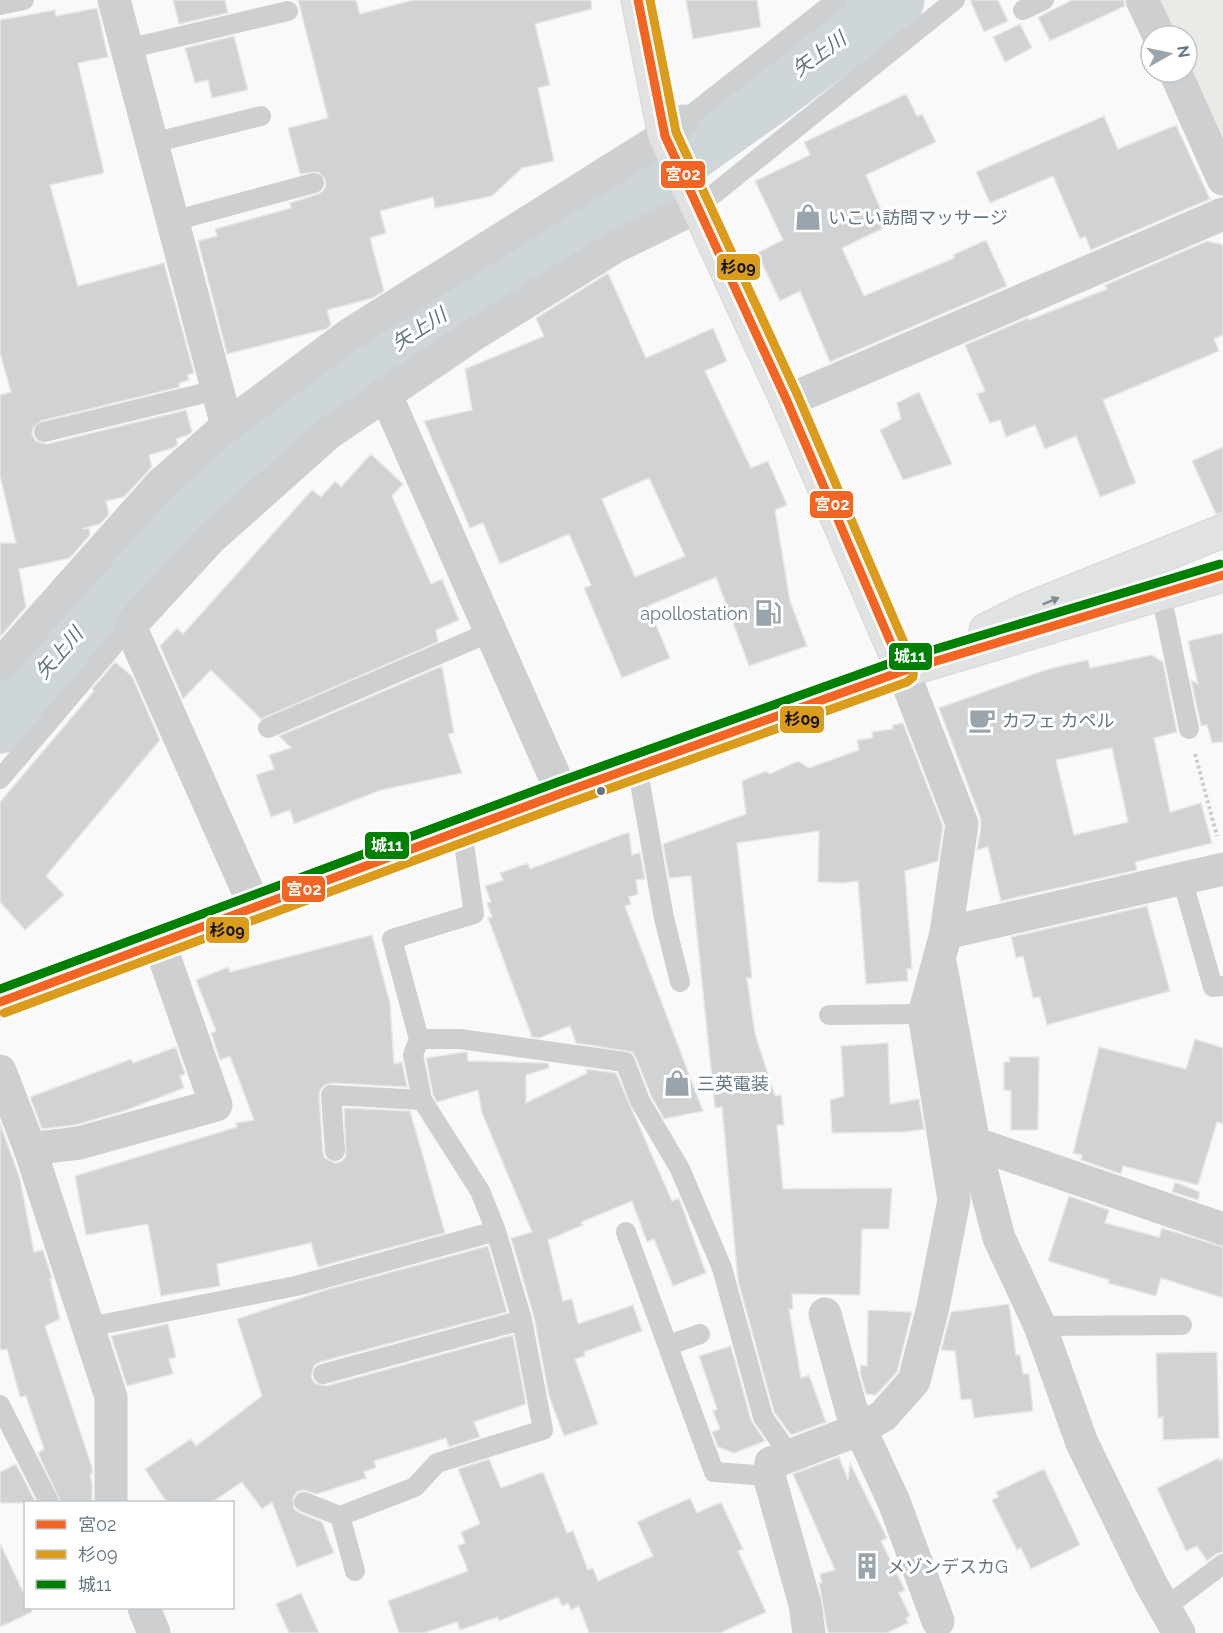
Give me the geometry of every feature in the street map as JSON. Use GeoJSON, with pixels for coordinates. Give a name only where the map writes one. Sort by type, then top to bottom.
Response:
{"type":"FeatureCollection","features":[{"type":"Feature","properties":{"kind":"main road"},"geometry":{"type":"LineString","coordinates":[[638,0],[674,128],[699,206],[787,401],[903,671]]}},
{"type":"Feature","properties":{"kind":"main road"},"geometry":{"type":"LineString","coordinates":[[903,671],[1026,610],[1223,531]]}},
{"type":"Feature","properties":{"kind":"main road"},"geometry":{"type":"LineString","coordinates":[[0,1002],[562,793],[903,671],[1220,577]]}},
{"type":"Feature","properties":{"kind":"street"},"geometry":{"type":"LineString","coordinates":[[114,0],[227,426]]}},
{"type":"Feature","properties":{"kind":"street"},"geometry":{"type":"LineString","coordinates":[[1142,0],[1153,24]]}},
{"type":"Feature","properties":{"kind":"street"},"geometry":{"type":"LineString","coordinates":[[1180,84],[1223,178]]}},
{"type":"Feature","properties":{"kind":"street"},"geometry":{"type":"LineString","coordinates":[[0,665],[160,485],[227,426],[350,334],[674,128]]}},
{"type":"Feature","properties":{"kind":"street"},"geometry":{"type":"LineString","coordinates":[[255,907],[130,626],[210,538],[329,433],[473,335],[615,247],[699,206]]}},
{"type":"Feature","properties":{"kind":"street"},"geometry":{"type":"LineString","coordinates":[[787,401],[1223,214]]}},
{"type":"Feature","properties":{"kind":"street"},"geometry":{"type":"LineString","coordinates":[[386,393],[562,793]]}},
{"type":"Feature","properties":{"kind":"street"},"geometry":{"type":"LineString","coordinates":[[809,1633],[780,1467],[883,1416],[915,1381],[933,1307],[954,1200],[924,1014],[942,944],[962,824],[903,671]]}},
{"type":"Feature","properties":{"kind":"street"},"geometry":{"type":"LineString","coordinates":[[942,944],[1182,879],[1220,854]]}},
{"type":"Feature","properties":{"kind":"street"},"geometry":{"type":"LineString","coordinates":[[30,1149],[79,1143],[216,1105],[159,942]]}},
{"type":"Feature","properties":{"kind":"street"},"geometry":{"type":"LineString","coordinates":[[942,944],[974,1143],[999,1238],[1040,1326],[1082,1443],[1151,1584],[1172,1620]]}},
{"type":"Feature","properties":{"kind":"street"},"geometry":{"type":"LineString","coordinates":[[0,1071],[30,1149],[111,1397],[111,1501]]}},
{"type":"Feature","properties":{"kind":"street"},"geometry":{"type":"LineString","coordinates":[[974,1143],[1223,1229]]}},
{"type":"Feature","properties":{"kind":"street"},"geometry":{"type":"LineString","coordinates":[[825,1314],[851,1409],[894,1502],[939,1627]]}},
{"type":"Feature","properties":{"kind":"street"},"geometry":{"type":"LineString","coordinates":[[144,1609],[154,1633]]}},
{"type":"Feature","properties":{"kind":"lane"},"geometry":{"type":"LineString","coordinates":[[0,5],[24,0]]}},
{"type":"Feature","properties":{"kind":"lane"},"geometry":{"type":"LineString","coordinates":[[674,128],[837,0]]}},
{"type":"Feature","properties":{"kind":"lane"},"geometry":{"type":"LineString","coordinates":[[699,206],[956,0]]}},
{"type":"Feature","properties":{"kind":"lane"},"geometry":{"type":"LineString","coordinates":[[1023,10],[1044,0]]}},
{"type":"Feature","properties":{"kind":"lane"},"geometry":{"type":"LineString","coordinates":[[127,49],[288,12]]}},
{"type":"Feature","properties":{"kind":"lane"},"geometry":{"type":"LineString","coordinates":[[152,143],[261,116]]}},
{"type":"Feature","properties":{"kind":"lane"},"geometry":{"type":"LineString","coordinates":[[173,221],[314,183]]}},
{"type":"Feature","properties":{"kind":"lane"},"geometry":{"type":"LineString","coordinates":[[44,432],[217,390]]}},
{"type":"Feature","properties":{"kind":"lane"},"geometry":{"type":"LineString","coordinates":[[1161,594],[1189,729]]}},
{"type":"Feature","properties":{"kind":"lane"},"geometry":{"type":"LineString","coordinates":[[0,779],[130,626]]}},
{"type":"Feature","properties":{"kind":"lane"},"geometry":{"type":"LineString","coordinates":[[268,728],[490,632]]}},
{"type":"Feature","properties":{"kind":"lane"},"geometry":{"type":"LineString","coordinates":[[637,766],[664,918],[680,981]]}},
{"type":"Feature","properties":{"kind":"lane"},"geometry":{"type":"LineString","coordinates":[[304,1502],[340,1516],[415,1487],[437,1463],[543,1430],[522,1320],[496,1231],[480,1191],[423,1100],[412,1055],[419,1039],[392,939],[474,914],[462,830]]}},
{"type":"Feature","properties":{"kind":"lane"},"geometry":{"type":"LineString","coordinates":[[1182,879],[1213,987],[1223,986]]}},
{"type":"Feature","properties":{"kind":"lane"},"geometry":{"type":"LineString","coordinates":[[829,1015],[924,1014]]}},
{"type":"Feature","properties":{"kind":"lane"},"geometry":{"type":"LineString","coordinates":[[419,1039],[460,1039],[625,1062],[640,1101],[680,1169],[722,1268],[763,1417],[780,1467],[714,1472],[627,1232]]}},
{"type":"Feature","properties":{"kind":"lane"},"geometry":{"type":"LineString","coordinates":[[335,1151],[331,1095],[423,1100]]}},
{"type":"Feature","properties":{"kind":"lane"},"geometry":{"type":"LineString","coordinates":[[89,1327],[297,1286],[496,1231]]}},
{"type":"Feature","properties":{"kind":"lane"},"geometry":{"type":"LineString","coordinates":[[323,1374],[522,1320]]}},
{"type":"Feature","properties":{"kind":"lane"},"geometry":{"type":"LineString","coordinates":[[1040,1326],[1182,1325]]}},
{"type":"Feature","properties":{"kind":"lane"},"geometry":{"type":"LineString","coordinates":[[669,1345],[700,1334]]}},
{"type":"Feature","properties":{"kind":"lane"},"geometry":{"type":"LineString","coordinates":[[0,1405],[48,1501]]}},
{"type":"Feature","properties":{"kind":"lane"},"geometry":{"type":"LineString","coordinates":[[340,1516],[355,1570]]}},
{"type":"Feature","properties":{"kind":"lane"},"geometry":{"type":"LineString","coordinates":[[1172,1620],[1223,1564]]}},
{"type":"Feature","properties":{"kind":"path"},"geometry":{"type":"LineString","coordinates":[[1189,729],[1220,854]]}},
{"type":"Feature","properties":{"kind":"shaded area"},"geometry":{"type":"Polygon","coordinates":[[[1154,0],[1223,0],[1223,151],[1192,84],[1199,84],[1199,24],[1165,24],[1154,0]]]}},
{"type":"Feature","properties":{"kind":"building"},"geometry":{"type":"Polygon","coordinates":[[[173,0],[225,0],[228,13],[179,24],[173,0]]]}},
{"type":"Feature","properties":{"kind":"building"},"geometry":{"type":"Polygon","coordinates":[[[298,0],[356,0],[360,14],[413,0],[591,0],[592,9],[535,24],[550,85],[538,88],[554,161],[522,168],[492,196],[435,208],[433,197],[380,211],[386,233],[370,238],[384,291],[373,298],[327,310],[331,325],[326,329],[227,354],[198,241],[217,236],[215,229],[291,208],[290,203],[318,194],[326,186],[325,179],[318,172],[300,174],[288,128],[328,118],[298,0]]]}},
{"type":"Feature","properties":{"kind":"building"},"geometry":{"type":"Polygon","coordinates":[[[686,0],[757,0],[761,27],[693,39],[686,0]]]}},
{"type":"Feature","properties":{"kind":"building"},"geometry":{"type":"Polygon","coordinates":[[[970,0],[998,0],[1008,21],[984,32],[970,0]]]}},
{"type":"Feature","properties":{"kind":"building"},"geometry":{"type":"Polygon","coordinates":[[[1072,0],[1124,0],[1125,6],[1050,41],[1038,17],[1072,0]]]}},
{"type":"Feature","properties":{"kind":"building"},"geometry":{"type":"Polygon","coordinates":[[[97,8],[108,57],[78,63],[104,173],[50,185],[78,286],[164,263],[194,373],[187,375],[189,380],[179,383],[180,387],[41,421],[33,428],[32,434],[36,441],[47,444],[186,410],[192,432],[176,439],[178,444],[173,448],[149,455],[152,467],[124,497],[106,501],[109,514],[100,524],[82,529],[89,528],[90,535],[70,558],[19,569],[26,607],[0,637],[0,543],[16,543],[0,476],[0,395],[11,392],[0,353],[0,20],[55,10],[56,16],[97,8]]]}},
{"type":"Feature","properties":{"kind":"building"},"geometry":{"type":"Polygon","coordinates":[[[1020,24],[1032,48],[1005,62],[993,37],[1020,24]]]}},
{"type":"Feature","properties":{"kind":"building"},"geometry":{"type":"Polygon","coordinates":[[[234,36],[248,90],[212,98],[208,80],[195,83],[185,48],[234,36]]]}},
{"type":"Feature","properties":{"kind":"building"},"geometry":{"type":"Polygon","coordinates":[[[906,94],[917,116],[922,114],[936,142],[866,175],[888,226],[842,248],[864,296],[954,258],[953,255],[986,240],[1007,286],[830,362],[800,291],[780,301],[757,253],[783,240],[755,181],[810,155],[804,142],[906,94]]]}},
{"type":"Feature","properties":{"kind":"building"},"geometry":{"type":"Polygon","coordinates":[[[1104,116],[1118,149],[1176,125],[1210,199],[1091,250],[1085,236],[1080,239],[1053,176],[990,203],[976,172],[1104,116]]]}},
{"type":"Feature","properties":{"kind":"building"},"geometry":{"type":"Polygon","coordinates":[[[1207,241],[1223,245],[1223,335],[1214,339],[1219,351],[1103,400],[1136,483],[1100,497],[1076,436],[1045,449],[1035,425],[1006,437],[1000,420],[990,423],[977,394],[985,391],[965,345],[1028,318],[1029,320],[1107,289],[1105,285],[1207,241]]]}},
{"type":"Feature","properties":{"kind":"building"},"geometry":{"type":"Polygon","coordinates":[[[608,273],[646,358],[713,328],[727,361],[705,371],[751,468],[768,461],[787,505],[775,510],[790,601],[807,646],[749,666],[716,577],[648,606],[670,658],[622,678],[584,588],[591,585],[569,534],[500,564],[483,523],[470,528],[424,421],[472,410],[465,369],[544,336],[536,318],[608,273]],[[649,478],[602,499],[635,577],[685,556],[649,478]]]}},
{"type":"Feature","properties":{"kind":"building"},"geometry":{"type":"Polygon","coordinates":[[[919,392],[952,464],[903,480],[880,430],[901,419],[897,403],[919,392]]]}},
{"type":"Feature","properties":{"kind":"building"},"geometry":{"type":"Polygon","coordinates":[[[1223,447],[1223,513],[1216,514],[1192,461],[1223,447]]]}},
{"type":"Feature","properties":{"kind":"building"},"geometry":{"type":"Polygon","coordinates":[[[371,454],[403,484],[392,496],[431,584],[442,579],[459,620],[436,630],[438,642],[261,719],[211,670],[183,699],[160,646],[177,628],[183,634],[312,490],[321,497],[335,481],[341,487],[371,454]]]}},
{"type":"Feature","properties":{"kind":"building"},"geometry":{"type":"Polygon","coordinates":[[[1223,633],[1223,742],[1212,743],[1207,725],[1201,726],[1191,680],[1198,684],[1188,641],[1223,633]]]}},
{"type":"Feature","properties":{"kind":"building"},"geometry":{"type":"Polygon","coordinates":[[[1152,655],[1163,662],[1177,732],[1154,738],[1170,812],[1201,803],[1212,843],[1135,862],[1137,870],[1001,901],[988,847],[977,850],[981,827],[980,817],[939,708],[1048,669],[1088,660],[1090,668],[1152,655]],[[1112,748],[1056,760],[1074,835],[1128,822],[1112,748]]]}},
{"type":"Feature","properties":{"kind":"building"},"geometry":{"type":"Polygon","coordinates":[[[115,662],[132,676],[160,740],[46,876],[64,895],[25,930],[0,902],[0,802],[94,691],[92,689],[115,662]]]}},
{"type":"Feature","properties":{"kind":"building"},"geometry":{"type":"Polygon","coordinates":[[[442,666],[454,733],[448,734],[462,773],[381,790],[294,824],[290,810],[271,817],[256,775],[274,769],[269,755],[291,748],[279,736],[442,666]]]}},
{"type":"Feature","properties":{"kind":"building"},"geometry":{"type":"Polygon","coordinates":[[[903,723],[943,826],[938,861],[905,871],[912,969],[907,969],[908,981],[866,984],[858,881],[818,882],[819,831],[737,843],[752,978],[747,978],[755,1034],[775,1096],[781,1095],[784,1125],[777,1125],[783,1189],[892,1188],[889,1229],[862,1229],[860,1295],[792,1294],[793,1309],[789,1309],[801,1378],[809,1375],[826,1422],[791,1435],[774,1412],[738,1281],[722,1107],[715,1108],[691,876],[669,878],[663,844],[746,814],[742,781],[766,771],[770,774],[798,761],[809,768],[859,750],[857,740],[873,738],[872,732],[893,729],[892,725],[903,723]]]}},
{"type":"Feature","properties":{"kind":"building"},"geometry":{"type":"Polygon","coordinates":[[[629,832],[632,855],[640,852],[645,879],[636,880],[638,894],[629,897],[631,904],[625,906],[703,1111],[664,1119],[651,1096],[632,1052],[576,1043],[570,1026],[539,1038],[532,1037],[488,918],[492,917],[487,903],[491,902],[485,886],[503,880],[500,873],[528,863],[530,869],[629,832]]]}},
{"type":"Feature","properties":{"kind":"building"},"geometry":{"type":"Polygon","coordinates":[[[1147,906],[1170,991],[1047,1025],[1040,997],[1033,998],[1023,956],[1016,958],[1011,937],[1147,906]]]}},
{"type":"Feature","properties":{"kind":"building"},"geometry":{"type":"Polygon","coordinates":[[[372,935],[390,1003],[394,1064],[402,1062],[407,1087],[332,1083],[325,1085],[320,1090],[319,1096],[323,1152],[325,1158],[335,1163],[342,1161],[346,1156],[344,1108],[410,1111],[445,1233],[318,1267],[311,1243],[217,1264],[220,1286],[161,1296],[148,1224],[86,1235],[75,1176],[237,1127],[236,1123],[254,1120],[230,1056],[220,1060],[211,1033],[216,1031],[196,980],[228,967],[230,972],[372,935]]]}},
{"type":"Feature","properties":{"kind":"building"},"geometry":{"type":"Polygon","coordinates":[[[1195,1039],[1223,1048],[1223,1124],[1217,1122],[1198,1185],[1123,1166],[1121,1174],[1081,1160],[1082,1155],[1073,1153],[1099,1047],[1186,1069],[1195,1039]]]}},
{"type":"Feature","properties":{"kind":"building"},"geometry":{"type":"Polygon","coordinates":[[[888,1043],[890,1104],[919,1099],[924,1129],[905,1132],[832,1133],[830,1100],[844,1096],[841,1046],[888,1043]]]}},
{"type":"Feature","properties":{"kind":"building"},"geometry":{"type":"Polygon","coordinates":[[[176,1047],[185,1074],[180,1076],[184,1088],[124,1111],[75,1125],[42,1129],[30,1097],[131,1059],[133,1063],[176,1047]]]}},
{"type":"Feature","properties":{"kind":"building"},"geometry":{"type":"Polygon","coordinates":[[[467,1052],[468,1061],[548,1063],[549,1068],[526,1075],[526,1103],[587,1073],[586,1069],[616,1073],[672,1201],[679,1198],[706,1273],[673,1286],[654,1239],[647,1242],[632,1201],[581,1222],[583,1225],[548,1240],[563,1301],[572,1299],[578,1324],[633,1305],[642,1331],[584,1352],[585,1356],[575,1359],[598,1424],[564,1436],[549,1396],[534,1317],[511,1238],[532,1232],[482,1113],[478,1090],[437,1102],[433,1095],[426,1058],[467,1052]]]}},
{"type":"Feature","properties":{"kind":"building"},"geometry":{"type":"Polygon","coordinates":[[[1009,1057],[1039,1057],[1038,1130],[1011,1130],[1011,1091],[1004,1090],[1004,1062],[1010,1062],[1009,1057]]]}},
{"type":"Feature","properties":{"kind":"building"},"geometry":{"type":"Polygon","coordinates":[[[0,1123],[20,1179],[34,1252],[43,1250],[52,1278],[50,1279],[60,1319],[45,1326],[92,1467],[90,1475],[92,1501],[60,1501],[38,1453],[44,1449],[26,1396],[20,1397],[7,1349],[0,1350],[0,1123]]]}},
{"type":"Feature","properties":{"kind":"building"},"geometry":{"type":"Polygon","coordinates":[[[1175,1182],[1200,1192],[1198,1200],[1172,1192],[1175,1182]]]}},
{"type":"Feature","properties":{"kind":"building"},"geometry":{"type":"Polygon","coordinates":[[[1069,1196],[1109,1210],[1105,1223],[1159,1237],[1162,1228],[1223,1247],[1223,1298],[1161,1278],[1156,1296],[1108,1283],[1109,1280],[1048,1261],[1069,1196]]]}},
{"type":"Feature","properties":{"kind":"building"},"geometry":{"type":"Polygon","coordinates":[[[488,1246],[507,1312],[320,1362],[314,1366],[311,1377],[315,1383],[326,1386],[513,1335],[526,1404],[474,1422],[480,1437],[449,1447],[446,1438],[374,1461],[376,1467],[364,1472],[366,1478],[317,1494],[303,1490],[297,1492],[293,1498],[294,1509],[322,1522],[334,1553],[297,1567],[272,1502],[262,1509],[242,1482],[214,1501],[166,1501],[145,1469],[191,1439],[196,1446],[262,1396],[237,1319],[325,1290],[488,1246]]]}},
{"type":"Feature","properties":{"kind":"building"},"geometry":{"type":"Polygon","coordinates":[[[1009,1304],[1016,1355],[1020,1355],[1023,1374],[1029,1374],[1033,1411],[974,1418],[971,1399],[961,1400],[955,1351],[941,1350],[951,1312],[1009,1304]]]}},
{"type":"Feature","properties":{"kind":"building"},"geometry":{"type":"Polygon","coordinates":[[[868,1310],[912,1312],[897,1372],[876,1395],[866,1394],[860,1372],[861,1365],[867,1366],[868,1310]]]}},
{"type":"Feature","properties":{"kind":"building"},"geometry":{"type":"Polygon","coordinates":[[[168,1324],[176,1357],[169,1359],[173,1374],[127,1386],[111,1336],[168,1324]]]}},
{"type":"Feature","properties":{"kind":"building"},"geometry":{"type":"Polygon","coordinates":[[[731,1346],[751,1420],[765,1441],[734,1453],[718,1447],[712,1432],[720,1429],[713,1411],[717,1409],[699,1356],[731,1346]]]}},
{"type":"Feature","properties":{"kind":"building"},"geometry":{"type":"Polygon","coordinates":[[[1217,1352],[1219,1438],[1163,1440],[1163,1417],[1158,1418],[1156,1353],[1217,1352]]]}},
{"type":"Feature","properties":{"kind":"building"},"geometry":{"type":"Polygon","coordinates":[[[839,1457],[848,1480],[850,1463],[887,1538],[881,1541],[905,1590],[899,1593],[910,1616],[906,1618],[908,1623],[887,1633],[829,1633],[827,1629],[819,1583],[822,1583],[820,1574],[835,1570],[793,1474],[839,1457]]]}},
{"type":"Feature","properties":{"kind":"building"},"geometry":{"type":"Polygon","coordinates":[[[1219,1458],[1219,1461],[1223,1459],[1223,1552],[1207,1561],[1197,1546],[1186,1551],[1157,1488],[1219,1458]]]}},
{"type":"Feature","properties":{"kind":"building"},"geometry":{"type":"Polygon","coordinates":[[[489,1459],[501,1488],[543,1472],[567,1533],[573,1531],[588,1570],[593,1568],[598,1581],[653,1556],[637,1522],[690,1498],[697,1513],[721,1502],[743,1549],[738,1551],[766,1612],[720,1633],[589,1633],[579,1606],[571,1610],[568,1603],[562,1606],[558,1597],[499,1621],[498,1617],[460,1630],[457,1622],[424,1633],[399,1633],[388,1601],[468,1571],[458,1546],[465,1543],[461,1532],[480,1524],[458,1469],[489,1459]]]}},
{"type":"Feature","properties":{"kind":"building"},"geometry":{"type":"Polygon","coordinates":[[[16,1464],[35,1501],[0,1503],[0,1472],[16,1464]]]}},
{"type":"Feature","properties":{"kind":"building"},"geometry":{"type":"Polygon","coordinates":[[[1044,1469],[1080,1545],[1031,1569],[1021,1548],[1017,1550],[992,1500],[998,1497],[996,1492],[1044,1469]]]}},
{"type":"Feature","properties":{"kind":"building"},"geometry":{"type":"Polygon","coordinates":[[[0,1543],[24,1594],[24,1609],[30,1609],[32,1612],[0,1627],[0,1543]]]}},
{"type":"Feature","properties":{"kind":"building"},"geometry":{"type":"Polygon","coordinates":[[[301,1593],[319,1633],[289,1633],[276,1604],[301,1593]]]}},
{"type":"Feature","properties":{"kind":"waterway","name":"矢上川"},"geometry":{"type":"LineString","coordinates":[[0,722],[72,636],[266,436],[351,372],[636,188],[774,90],[893,0]]}},
{"type":"Feature","properties":{"kind":"transit line","name":"宮02"},"geometry":{"type":"LineString","coordinates":[[638,0],[665,136],[787,401],[903,671]]}},
{"type":"Feature","properties":{"kind":"transit line","name":"杉09"},"geometry":{"type":"LineString","coordinates":[[4,1013],[566,804],[907,682],[913,677],[914,666],[798,396],[676,132],[650,0]]}},
{"type":"Feature","properties":{"kind":"transit line","name":"城11"},"geometry":{"type":"LineString","coordinates":[[0,989],[558,782],[899,660],[1220,564]]}},
{"type":"Feature","properties":{"kind":"transit line","name":"宮02"},"geometry":{"type":"LineString","coordinates":[[0,1002],[562,793],[903,671],[1223,575]]}},
{"type":"Feature","properties":{"kind":"place","name":"いこい訪問マッサージ"},"geometry":{"type":"Point","coordinates":[808,217]}},
{"type":"Feature","properties":{"kind":"place","name":"apollostation"},"geometry":{"type":"Point","coordinates":[768,613]}},
{"type":"Feature","properties":{"kind":"place","name":"カフェ カペル"},"geometry":{"type":"Point","coordinates":[982,720]}},
{"type":"Feature","properties":{"kind":"place","name":"三英電装"},"geometry":{"type":"Point","coordinates":[677,1083]}},
{"type":"Feature","properties":{"kind":"place","name":"メゾンデスカG"},"geometry":{"type":"Point","coordinates":[867,1566]}}]}
